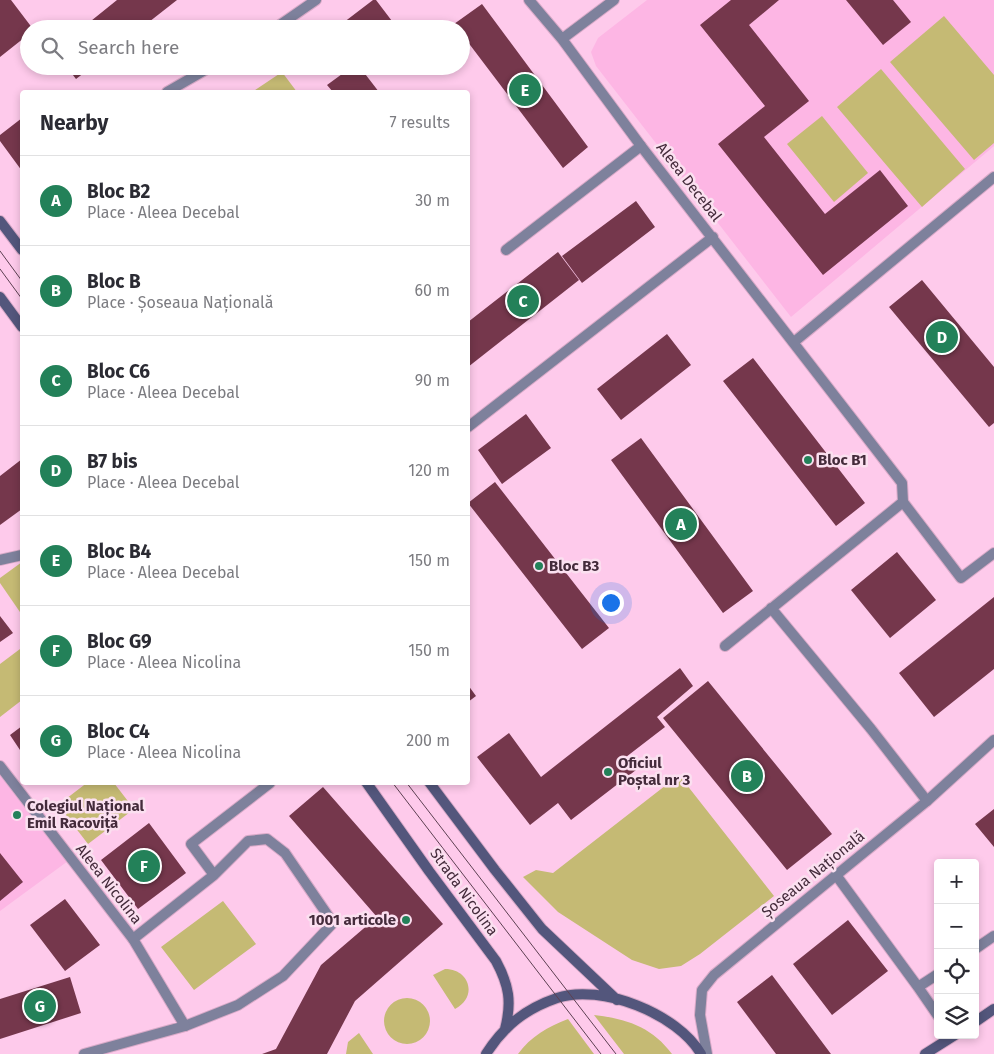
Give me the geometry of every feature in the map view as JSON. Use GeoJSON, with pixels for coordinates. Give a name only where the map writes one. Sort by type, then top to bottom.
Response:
{"type":"FeatureCollection","features":[{"type":"Feature","properties":{"kind":"main road"},"geometry":{"type":"LineString","coordinates":[[0,221],[20,247]]}},
{"type":"Feature","properties":{"kind":"main road"},"geometry":{"type":"LineString","coordinates":[[0,297],[20,324]]}},
{"type":"Feature","properties":{"kind":"main road","name":"Strada Nicolina"},"geometry":{"type":"LineString","coordinates":[[368,785],[496,961],[509,994],[509,1013],[505,1029]]}},
{"type":"Feature","properties":{"kind":"main road"},"geometry":{"type":"LineString","coordinates":[[431,785],[542,929],[618,1000]]}},
{"type":"Feature","properties":{"kind":"main road"},"geometry":{"type":"LineString","coordinates":[[486,1054],[505,1029],[538,1006],[558,997],[592,994],[645,1007],[666,1018],[684,1033],[701,1054]]}},
{"type":"Feature","properties":{"kind":"main road"},"geometry":{"type":"LineString","coordinates":[[979,1019],[994,1009]]}},
{"type":"Feature","properties":{"kind":"main road"},"geometry":{"type":"LineString","coordinates":[[925,1054],[948,1039]]}},
{"type":"Feature","properties":{"kind":"street"},"geometry":{"type":"LineString","coordinates":[[287,20],[316,0]]}},
{"type":"Feature","properties":{"kind":"street","name":"Aleea Decebal"},"geometry":{"type":"LineString","coordinates":[[529,0],[562,39],[641,146],[902,483],[903,502]]}},
{"type":"Feature","properties":{"kind":"street"},"geometry":{"type":"LineString","coordinates":[[562,39],[614,0]]}},
{"type":"Feature","properties":{"kind":"street"},"geometry":{"type":"LineString","coordinates":[[170,90],[196,75]]}},
{"type":"Feature","properties":{"kind":"street"},"geometry":{"type":"LineString","coordinates":[[506,250],[641,146]]}},
{"type":"Feature","properties":{"kind":"street"},"geometry":{"type":"LineString","coordinates":[[794,342],[994,177]]}},
{"type":"Feature","properties":{"kind":"street"},"geometry":{"type":"LineString","coordinates":[[470,425],[713,237]]}},
{"type":"Feature","properties":{"kind":"street"},"geometry":{"type":"LineString","coordinates":[[725,646],[903,502],[961,578],[994,553]]}},
{"type":"Feature","properties":{"kind":"street"},"geometry":{"type":"LineString","coordinates":[[0,560],[20,555]]}},
{"type":"Feature","properties":{"kind":"street"},"geometry":{"type":"LineString","coordinates":[[771,608],[871,729],[927,801]]}},
{"type":"Feature","properties":{"kind":"street","name":"Șoseaua Națională"},"geometry":{"type":"LineString","coordinates":[[707,1054],[700,1015],[702,990],[714,974],[927,801],[994,740]]}},
{"type":"Feature","properties":{"kind":"street","name":"Aleea Nicolina"},"geometry":{"type":"LineString","coordinates":[[0,766],[133,939],[185,1026]]}},
{"type":"Feature","properties":{"kind":"street"},"geometry":{"type":"LineString","coordinates":[[214,875],[191,844],[267,785]]}},
{"type":"Feature","properties":{"kind":"street"},"geometry":{"type":"LineString","coordinates":[[84,1054],[185,1026],[238,1006],[283,976],[333,923],[285,853],[268,839],[248,841],[214,875],[133,939]]}},
{"type":"Feature","properties":{"kind":"street"},"geometry":{"type":"LineString","coordinates":[[836,875],[934,1010]]}},
{"type":"Feature","properties":{"kind":"street"},"geometry":{"type":"LineString","coordinates":[[979,946],[994,936]]}},
{"type":"Feature","properties":{"kind":"street"},"geometry":{"type":"LineString","coordinates":[[918,987],[934,977]]}},
{"type":"Feature","properties":{"kind":"shaded area"},"geometry":{"type":"Polygon","coordinates":[[[647,0],[994,0],[994,146],[791,317],[596,66],[591,52],[598,38],[647,0]]]}},
{"type":"Feature","properties":{"kind":"shaded area"},"geometry":{"type":"Polygon","coordinates":[[[944,16],[994,75],[994,143],[974,160],[890,62],[944,16]]]}},
{"type":"Feature","properties":{"kind":"shaded area"},"geometry":{"type":"Polygon","coordinates":[[[881,69],[965,169],[922,207],[837,107],[881,69]]]}},
{"type":"Feature","properties":{"kind":"shaded area"},"geometry":{"type":"Polygon","coordinates":[[[278,75],[284,75],[296,90],[255,90],[278,75]]]}},
{"type":"Feature","properties":{"kind":"shaded area"},"geometry":{"type":"Polygon","coordinates":[[[822,116],[868,173],[834,202],[787,144],[822,116]]]}},
{"type":"Feature","properties":{"kind":"shaded area"},"geometry":{"type":"Polygon","coordinates":[[[20,563],[20,612],[0,583],[0,578],[20,563]]]}},
{"type":"Feature","properties":{"kind":"shaded area"},"geometry":{"type":"Polygon","coordinates":[[[20,649],[20,702],[0,717],[0,664],[20,649]]]}},
{"type":"Feature","properties":{"kind":"shaded area","name":"Colegiul Național Emil Racoviță"},"geometry":{"type":"Polygon","coordinates":[[[0,770],[68,861],[0,911],[0,770]]]}},
{"type":"Feature","properties":{"kind":"shaded area"},"geometry":{"type":"Polygon","coordinates":[[[679,775],[774,896],[700,954],[681,966],[659,969],[632,960],[558,912],[523,877],[536,870],[553,873],[679,775]]]}},
{"type":"Feature","properties":{"kind":"shaded area"},"geometry":{"type":"Polygon","coordinates":[[[84,785],[116,785],[134,809],[88,844],[58,805],[84,785]]]}},
{"type":"Feature","properties":{"kind":"shaded area"},"geometry":{"type":"Polygon","coordinates":[[[223,901],[256,944],[194,990],[161,947],[223,901]]]}},
{"type":"Feature","properties":{"kind":"shaded area"},"geometry":{"type":"Polygon","coordinates":[[[445,969],[454,970],[465,978],[468,984],[467,998],[455,1009],[433,975],[445,969]]]}},
{"type":"Feature","properties":{"kind":"shaded area"},"geometry":{"type":"Polygon","coordinates":[[[402,998],[412,998],[424,1004],[429,1012],[429,1030],[424,1038],[416,1043],[402,1044],[394,1041],[387,1034],[384,1026],[384,1016],[387,1008],[394,1001],[402,998]]]}},
{"type":"Feature","properties":{"kind":"shaded area"},"geometry":{"type":"Polygon","coordinates":[[[594,1015],[617,1019],[638,1026],[656,1037],[672,1054],[624,1054],[594,1015]]]}},
{"type":"Feature","properties":{"kind":"shaded area"},"geometry":{"type":"Polygon","coordinates":[[[568,1019],[594,1054],[518,1054],[528,1042],[540,1033],[568,1019]]]}},
{"type":"Feature","properties":{"kind":"shaded area"},"geometry":{"type":"Polygon","coordinates":[[[359,1033],[373,1054],[346,1054],[348,1042],[359,1033]]]}},
{"type":"Feature","properties":{"kind":"building"},"geometry":{"type":"Polygon","coordinates":[[[0,0],[11,0],[26,20],[20,20],[20,41],[0,57],[0,0]]]}},
{"type":"Feature","properties":{"kind":"building"},"geometry":{"type":"Polygon","coordinates":[[[117,0],[177,0],[151,20],[92,20],[117,0]]]}},
{"type":"Feature","properties":{"kind":"building"},"geometry":{"type":"Polygon","coordinates":[[[373,0],[376,0],[391,20],[347,20],[373,0]]]}},
{"type":"Feature","properties":{"kind":"building"},"geometry":{"type":"Polygon","coordinates":[[[731,0],[779,0],[749,25],[809,101],[764,137],[825,214],[880,170],[908,206],[823,275],[718,144],[765,106],[700,25],[731,0]]]}},
{"type":"Feature","properties":{"kind":"building"},"geometry":{"type":"Polygon","coordinates":[[[846,0],[893,0],[911,22],[883,45],[846,0]]]}},
{"type":"Feature","properties":{"kind":"building"},"geometry":{"type":"Polygon","coordinates":[[[482,4],[588,147],[563,168],[470,45],[470,20],[460,20],[482,4]]]}},
{"type":"Feature","properties":{"kind":"building"},"geometry":{"type":"Polygon","coordinates":[[[73,75],[81,75],[76,79],[73,75]]]}},
{"type":"Feature","properties":{"kind":"building"},"geometry":{"type":"Polygon","coordinates":[[[341,75],[366,75],[377,90],[331,90],[327,85],[341,75]]]}},
{"type":"Feature","properties":{"kind":"building"},"geometry":{"type":"Polygon","coordinates":[[[20,120],[20,168],[0,141],[0,135],[20,120]]]}},
{"type":"Feature","properties":{"kind":"building"},"geometry":{"type":"Polygon","coordinates":[[[636,201],[655,227],[582,283],[562,256],[636,201]]]}},
{"type":"Feature","properties":{"kind":"building"},"geometry":{"type":"Polygon","coordinates":[[[558,252],[579,280],[470,365],[470,320],[558,252]]]}},
{"type":"Feature","properties":{"kind":"building"},"geometry":{"type":"Polygon","coordinates":[[[922,280],[994,367],[994,423],[989,427],[889,307],[922,280]]]}},
{"type":"Feature","properties":{"kind":"building"},"geometry":{"type":"Polygon","coordinates":[[[667,334],[691,365],[621,420],[597,389],[667,334]]]}},
{"type":"Feature","properties":{"kind":"building","name":"Bloc B1"},"geometry":{"type":"Polygon","coordinates":[[[753,358],[865,503],[836,526],[723,381],[753,358]]]}},
{"type":"Feature","properties":{"kind":"building"},"geometry":{"type":"Polygon","coordinates":[[[526,414],[551,448],[502,484],[478,450],[526,414]]]}},
{"type":"Feature","properties":{"kind":"building"},"geometry":{"type":"Polygon","coordinates":[[[641,438],[753,591],[723,613],[611,460],[641,438]]]}},
{"type":"Feature","properties":{"kind":"building"},"geometry":{"type":"Polygon","coordinates":[[[20,461],[20,510],[0,525],[0,476],[20,461]]]}},
{"type":"Feature","properties":{"kind":"building","name":"Bloc B3"},"geometry":{"type":"Polygon","coordinates":[[[495,482],[609,628],[582,649],[470,506],[470,501],[495,482]]]}},
{"type":"Feature","properties":{"kind":"building"},"geometry":{"type":"Polygon","coordinates":[[[897,552],[936,600],[890,638],[851,590],[897,552]]]}},
{"type":"Feature","properties":{"kind":"building"},"geometry":{"type":"Polygon","coordinates":[[[994,597],[994,669],[934,717],[899,673],[994,597]]]}},
{"type":"Feature","properties":{"kind":"building"},"geometry":{"type":"Polygon","coordinates":[[[0,616],[13,633],[0,642],[0,616]]]}},
{"type":"Feature","properties":{"kind":"building"},"geometry":{"type":"Polygon","coordinates":[[[680,668],[693,686],[657,717],[665,727],[626,757],[636,770],[571,820],[558,803],[530,825],[477,757],[509,733],[541,777],[680,668]]]}},
{"type":"Feature","properties":{"kind":"building"},"geometry":{"type":"Polygon","coordinates":[[[708,681],[832,834],[787,870],[663,718],[708,681]]]}},
{"type":"Feature","properties":{"kind":"building"},"geometry":{"type":"Polygon","coordinates":[[[470,688],[476,696],[470,700],[470,688]]]}},
{"type":"Feature","properties":{"kind":"building"},"geometry":{"type":"Polygon","coordinates":[[[20,728],[20,750],[10,735],[20,728]]]}},
{"type":"Feature","properties":{"kind":"building","name":"1001 articole"},"geometry":{"type":"Polygon","coordinates":[[[323,787],[443,924],[355,1001],[327,1054],[262,1054],[276,1049],[321,965],[377,917],[289,816],[323,787]]]}},
{"type":"Feature","properties":{"kind":"building"},"geometry":{"type":"Polygon","coordinates":[[[994,809],[994,847],[975,824],[994,809]]]}},
{"type":"Feature","properties":{"kind":"building"},"geometry":{"type":"Polygon","coordinates":[[[149,823],[186,873],[138,909],[101,860],[149,823]]]}},
{"type":"Feature","properties":{"kind":"building"},"geometry":{"type":"Polygon","coordinates":[[[0,853],[23,882],[0,901],[0,853]]]}},
{"type":"Feature","properties":{"kind":"building"},"geometry":{"type":"Polygon","coordinates":[[[65,899],[100,945],[65,971],[30,925],[65,899]]]}},
{"type":"Feature","properties":{"kind":"building"},"geometry":{"type":"Polygon","coordinates":[[[848,920],[888,971],[832,1015],[793,964],[848,920]]]}},
{"type":"Feature","properties":{"kind":"building"},"geometry":{"type":"Polygon","coordinates":[[[772,975],[831,1054],[776,1054],[737,1002],[772,975]]]}},
{"type":"Feature","properties":{"kind":"building"},"geometry":{"type":"Polygon","coordinates":[[[70,977],[81,1013],[0,1039],[0,999],[70,977]]]}},
{"type":"Feature","properties":{"kind":"tram line"},"geometry":{"type":"LineString","coordinates":[[0,251],[20,278]]}},
{"type":"Feature","properties":{"kind":"tram line"},"geometry":{"type":"LineString","coordinates":[[0,269],[20,296]]}},
{"type":"Feature","properties":{"kind":"tram line"},"geometry":{"type":"LineString","coordinates":[[394,785],[601,1054]]}},
{"type":"Feature","properties":{"kind":"tram line"},"geometry":{"type":"LineString","coordinates":[[408,785],[616,1054]]}},
{"type":"Feature","properties":{"kind":"place","name":"Bloc B4"},"geometry":{"type":"Point","coordinates":[525,90]}},
{"type":"Feature","properties":{"kind":"place","name":"Bloc C6"},"geometry":{"type":"Point","coordinates":[523,301]}},
{"type":"Feature","properties":{"kind":"place","name":"B7 bis"},"geometry":{"type":"Point","coordinates":[942,337]}},
{"type":"Feature","properties":{"kind":"place","name":"Bloc B1"},"geometry":{"type":"Point","coordinates":[808,460]}},
{"type":"Feature","properties":{"kind":"place","name":"Bloc B2"},"geometry":{"type":"Point","coordinates":[681,524]}},
{"type":"Feature","properties":{"kind":"place","name":"Bloc B3"},"geometry":{"type":"Point","coordinates":[539,566]}},
{"type":"Feature","properties":{"kind":"place","name":"Oficiul Poștal nr 3"},"geometry":{"type":"Point","coordinates":[608,772]}},
{"type":"Feature","properties":{"kind":"place","name":"Bloc B"},"geometry":{"type":"Point","coordinates":[747,776]}},
{"type":"Feature","properties":{"kind":"place","name":"Colegiul Național Emil Racoviță"},"geometry":{"type":"Point","coordinates":[17,815]}},
{"type":"Feature","properties":{"kind":"place","name":"Bloc G9"},"geometry":{"type":"Point","coordinates":[144,866]}},
{"type":"Feature","properties":{"kind":"place","name":"1001 articole"},"geometry":{"type":"Point","coordinates":[406,920]}},
{"type":"Feature","properties":{"kind":"place","name":"Bloc C4"},"geometry":{"type":"Point","coordinates":[40,1006]}}]}
